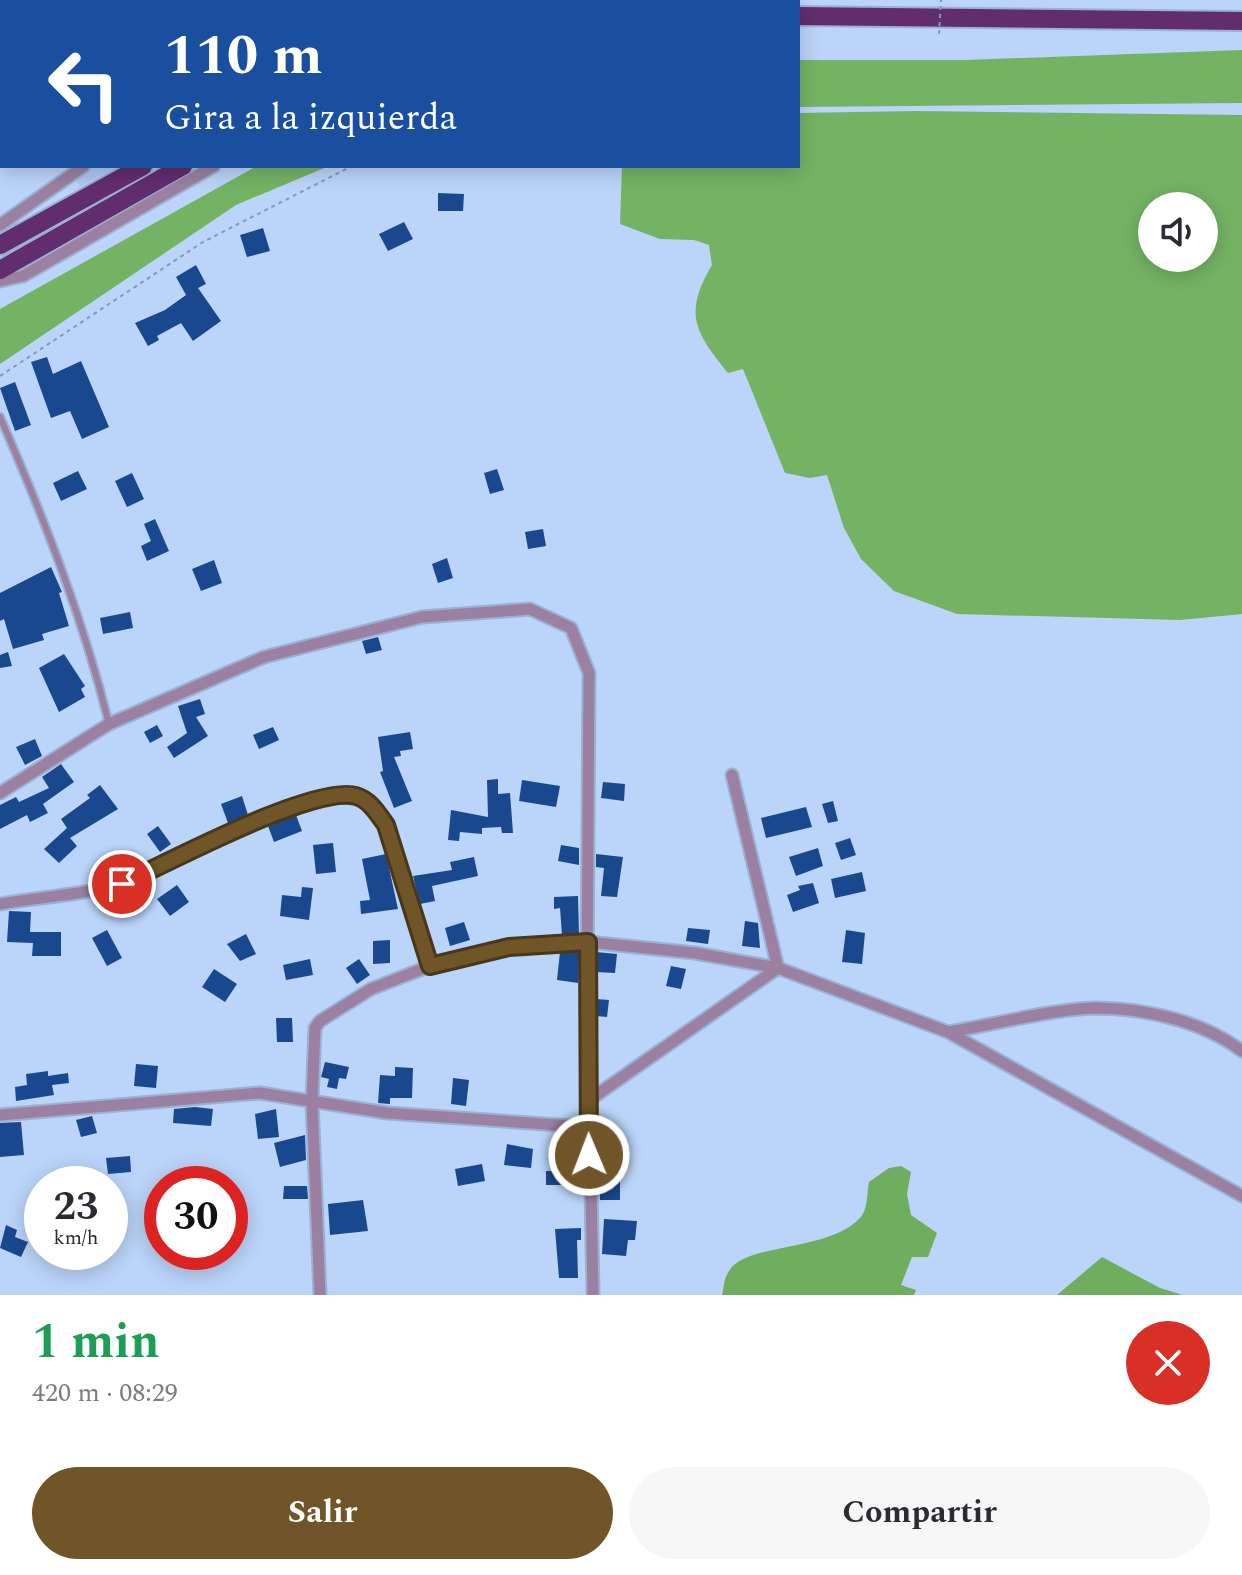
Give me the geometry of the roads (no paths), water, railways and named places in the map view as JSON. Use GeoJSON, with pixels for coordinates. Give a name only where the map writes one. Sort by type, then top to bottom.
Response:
{"type":"FeatureCollection","features":[{"type":"Feature","properties":{"kind":"highway"},"geometry":{"type":"LineString","coordinates":[[800,16],[1242,21]]}},
{"type":"Feature","properties":{"kind":"highway"},"geometry":{"type":"LineString","coordinates":[[0,245],[139,168]]}},
{"type":"Feature","properties":{"kind":"highway"},"geometry":{"type":"LineString","coordinates":[[0,270],[179,168]]}},
{"type":"Feature","properties":{"kind":"street"},"geometry":{"type":"LineString","coordinates":[[0,225],[81,168]]}},
{"type":"Feature","properties":{"kind":"street"},"geometry":{"type":"LineString","coordinates":[[0,281],[23,276],[211,168]]}},
{"type":"Feature","properties":{"kind":"street"},"geometry":{"type":"LineString","coordinates":[[0,793],[109,724],[264,657],[422,617],[530,609],[571,628],[589,673],[588,1127],[593,1295]]}},
{"type":"Feature","properties":{"kind":"street"},"geometry":{"type":"LineString","coordinates":[[732,775],[778,968]]}},
{"type":"Feature","properties":{"kind":"street"},"geometry":{"type":"LineString","coordinates":[[0,904],[122,884],[264,818],[330,796],[355,796],[373,806],[386,825],[430,966]]}},
{"type":"Feature","properties":{"kind":"street"},"geometry":{"type":"LineString","coordinates":[[320,1295],[312,1101],[313,1037],[320,1021],[371,989],[430,966],[509,947],[588,942],[695,953],[778,968],[948,1032],[1242,1196]]}},
{"type":"Feature","properties":{"kind":"street"},"geometry":{"type":"LineString","coordinates":[[588,1101],[778,968]]}},
{"type":"Feature","properties":{"kind":"street"},"geometry":{"type":"LineString","coordinates":[[948,1032],[1094,1008],[1161,1016],[1220,1034],[1242,1051]]}},
{"type":"Feature","properties":{"kind":"street"},"geometry":{"type":"LineString","coordinates":[[0,1115],[260,1093],[387,1113],[588,1127]]}},
{"type":"Feature","properties":{"kind":"lane"},"geometry":{"type":"LineString","coordinates":[[0,417],[49,529],[95,664],[109,724]]}}]}
